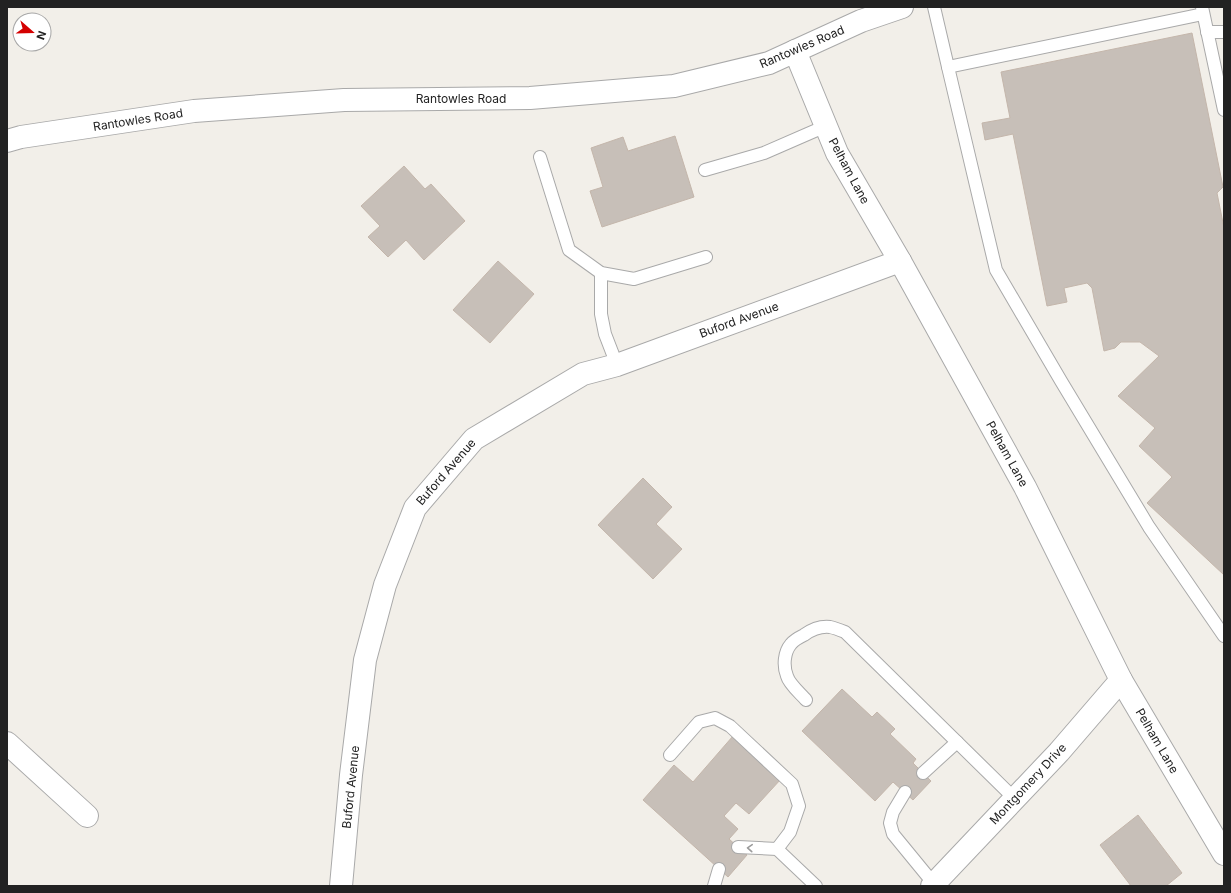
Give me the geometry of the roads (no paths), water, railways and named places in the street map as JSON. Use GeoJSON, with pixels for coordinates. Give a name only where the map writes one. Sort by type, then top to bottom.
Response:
{"type":"FeatureCollection","features":[{"type":"Feature","properties":{"kind":"street","name":"Rantowles Road"},"geometry":{"type":"LineString","coordinates":[[7,141],[22,137],[194,111],[344,100],[530,98],[674,86],[769,63],[861,21],[902,7]]}},
{"type":"Feature","properties":{"kind":"street","name":"Pelham Lane"},"geometry":{"type":"LineString","coordinates":[[795,51],[837,154],[900,261],[1025,487],[1121,680],[1224,854]]}},
{"type":"Feature","properties":{"kind":"street","name":"Buford Avenue"},"geometry":{"type":"LineString","coordinates":[[341,886],[351,775],[365,660],[385,585],[415,508],[474,439],[584,374],[617,365],[900,261]]}},
{"type":"Feature","properties":{"kind":"street","name":"Montgomery Drive"},"geometry":{"type":"LineString","coordinates":[[933,885],[1059,752],[1121,680]]}},
{"type":"Feature","properties":{"kind":"street"},"geometry":{"type":"LineString","coordinates":[[7,743],[87,816]]}},
{"type":"Feature","properties":{"kind":"lane"},"geometry":{"type":"LineString","coordinates":[[934,7],[996,270],[1060,381],[1149,527],[1224,636]]}},
{"type":"Feature","properties":{"kind":"lane"},"geometry":{"type":"LineString","coordinates":[[948,67],[1202,10],[1224,105]]}},
{"type":"Feature","properties":{"kind":"lane"},"geometry":{"type":"LineString","coordinates":[[1207,32],[1224,32]]}},
{"type":"Feature","properties":{"kind":"lane"},"geometry":{"type":"LineString","coordinates":[[705,170],[764,153],[826,126]]}},
{"type":"Feature","properties":{"kind":"lane"},"geometry":{"type":"LineString","coordinates":[[540,157],[569,250],[601,273],[634,279],[706,258]]}},
{"type":"Feature","properties":{"kind":"lane"},"geometry":{"type":"LineString","coordinates":[[601,273],[601,314],[605,334],[617,365]]}},
{"type":"Feature","properties":{"kind":"lane"},"geometry":{"type":"LineString","coordinates":[[806,700],[787,678],[784,660],[787,649],[791,643],[810,630],[828,627],[837,628],[844,632],[1015,799]]}},
{"type":"Feature","properties":{"kind":"lane"},"geometry":{"type":"LineString","coordinates":[[670,755],[700,722],[715,718],[730,726],[792,784],[799,806],[790,832],[777,849]]}},
{"type":"Feature","properties":{"kind":"lane"},"geometry":{"type":"LineString","coordinates":[[923,773],[957,742]]}},
{"type":"Feature","properties":{"kind":"lane"},"geometry":{"type":"LineString","coordinates":[[905,792],[893,812],[890,822],[893,834],[933,885]]}},
{"type":"Feature","properties":{"kind":"lane"},"geometry":{"type":"LineString","coordinates":[[738,847],[777,849],[816,886]]}},
{"type":"Feature","properties":{"kind":"lane"},"geometry":{"type":"LineString","coordinates":[[714,886],[719,869]]}}]}
